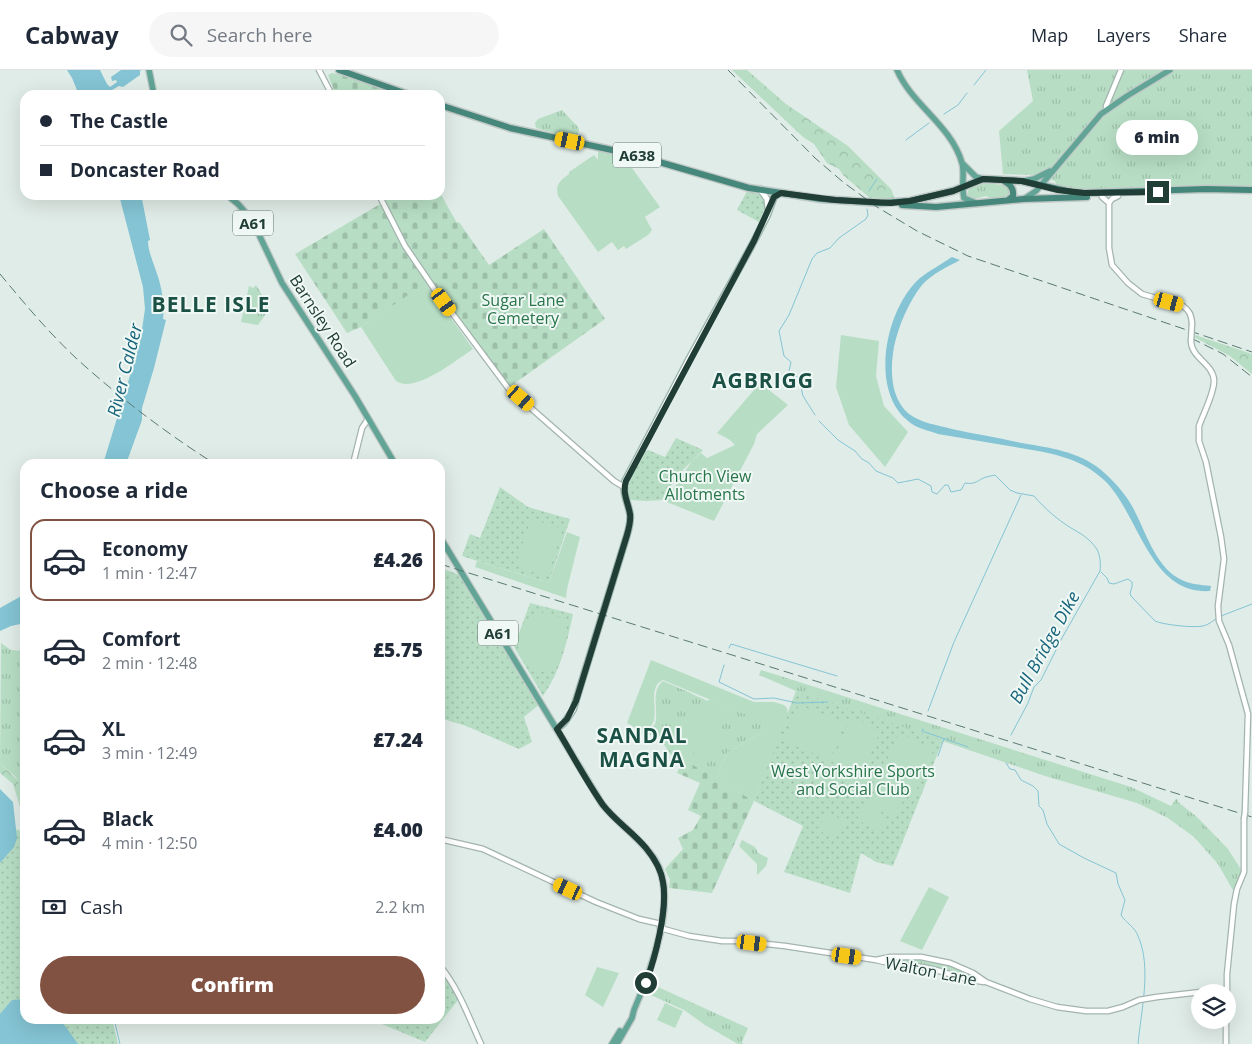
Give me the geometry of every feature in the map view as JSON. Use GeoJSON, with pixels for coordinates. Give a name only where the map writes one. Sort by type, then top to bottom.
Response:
{"type":"FeatureCollection","features":[{"type":"Feature","properties":{"kind":"highway"},"geometry":{"type":"LineString","coordinates":[[339,70],[396,90]]}},
{"type":"Feature","properties":{"kind":"highway","name":"A638"},"geometry":{"type":"LineString","coordinates":[[445,107],[510,128],[635,155],[717,180],[793,195],[930,207],[1024,199],[1107,198],[1158,192]]}},
{"type":"Feature","properties":{"kind":"highway","name":"A638"},"geometry":{"type":"LineString","coordinates":[[891,203],[928,198],[983,179],[1022,181],[1058,190],[1107,198],[1206,189],[1252,190]]}},
{"type":"Feature","properties":{"kind":"highway"},"geometry":{"type":"LineString","coordinates":[[1001,179],[1013,189],[1013,196],[1008,200]]}},
{"type":"Feature","properties":{"kind":"highway"},"geometry":{"type":"LineString","coordinates":[[928,198],[929,203],[950,206]]}},
{"type":"Feature","properties":{"kind":"main road"},"geometry":{"type":"LineString","coordinates":[[897,70],[904,84],[947,134],[962,163],[964,198],[978,203]]}},
{"type":"Feature","properties":{"kind":"main road"},"geometry":{"type":"LineString","coordinates":[[1024,199],[1031,195],[1040,185],[1095,120],[1127,96],[1170,70]]}},
{"type":"Feature","properties":{"kind":"main road"},"geometry":{"type":"LineString","coordinates":[[149,71],[153,90]]}},
{"type":"Feature","properties":{"kind":"main road"},"geometry":{"type":"LineString","coordinates":[[962,163],[976,176],[983,179]]}},
{"type":"Feature","properties":{"kind":"main road"},"geometry":{"type":"LineString","coordinates":[[1022,181],[1034,179],[1054,169]]}},
{"type":"Feature","properties":{"kind":"main road"},"geometry":{"type":"LineString","coordinates":[[1054,169],[1051,179],[1052,184],[1058,190]]}},
{"type":"Feature","properties":{"kind":"main road"},"geometry":{"type":"LineString","coordinates":[[760,189],[767,199],[769,211]]}},
{"type":"Feature","properties":{"kind":"main road"},"geometry":{"type":"LineString","coordinates":[[769,211],[774,197],[781,193]]}},
{"type":"Feature","properties":{"kind":"main road"},"geometry":{"type":"LineString","coordinates":[[557,729],[567,719],[576,701],[627,535],[630,517],[624,487],[689,359],[769,211],[781,193]]}},
{"type":"Feature","properties":{"kind":"main road"},"geometry":{"type":"LineString","coordinates":[[776,200],[783,196],[793,195]]}},
{"type":"Feature","properties":{"kind":"main road","name":"Barnsley Road"},"geometry":{"type":"LineString","coordinates":[[234,200],[252,220],[282,283],[317,336],[392,459]]}},
{"type":"Feature","properties":{"kind":"main road","name":"A61"},"geometry":{"type":"LineString","coordinates":[[445,545],[602,804],[614,818],[645,846],[658,865],[664,887],[660,926],[650,970],[632,1018],[617,1044]]}},
{"type":"Feature","properties":{"kind":"main road","name":"A61"},"geometry":{"type":"LineString","coordinates":[[612,1044],[634,1010]]}},
{"type":"Feature","properties":{"kind":"street"},"geometry":{"type":"LineString","coordinates":[[319,70],[330,90]]}},
{"type":"Feature","properties":{"kind":"street"},"geometry":{"type":"LineString","coordinates":[[324,78],[326,70]]}},
{"type":"Feature","properties":{"kind":"street"},"geometry":{"type":"LineString","coordinates":[[1107,110],[1106,106],[1121,70]]}},
{"type":"Feature","properties":{"kind":"street"},"geometry":{"type":"LineString","coordinates":[[1107,198],[1109,248],[1112,265],[1134,289],[1142,294],[1187,308],[1190,312],[1192,323],[1192,349],[1210,370],[1214,381],[1198,433],[1206,462],[1224,559],[1218,606],[1219,617],[1247,707],[1244,872],[1237,889],[1234,904],[1228,984]]}},
{"type":"Feature","properties":{"kind":"street"},"geometry":{"type":"LineString","coordinates":[[382,200],[405,246],[435,290],[508,388],[614,481],[624,487]]}},
{"type":"Feature","properties":{"kind":"street"},"geometry":{"type":"LineString","coordinates":[[354,459],[362,428],[368,419]]}},
{"type":"Feature","properties":{"kind":"street","name":"Walton Lane"},"geometry":{"type":"LineString","coordinates":[[445,840],[483,849],[596,902],[689,936],[722,942],[785,946],[876,960],[889,964],[947,972],[971,981],[986,982]]}},
{"type":"Feature","properties":{"kind":"street","name":"Walton Lane"},"geometry":{"type":"LineString","coordinates":[[876,960],[890,957],[921,957],[950,963],[973,973],[986,982],[1039,1002],[1057,1007],[1086,1011],[1108,1011],[1143,999],[1191,994]]}},
{"type":"Feature","properties":{"kind":"street"},"geometry":{"type":"LineString","coordinates":[[920,967],[921,957]]}},
{"type":"Feature","properties":{"kind":"street"},"geometry":{"type":"LineString","coordinates":[[947,972],[950,963]]}},
{"type":"Feature","properties":{"kind":"street"},"geometry":{"type":"LineString","coordinates":[[445,972],[461,999],[481,1044]]}},
{"type":"Feature","properties":{"kind":"street"},"geometry":{"type":"LineString","coordinates":[[1226,1029],[1226,1044]]}},
{"type":"Feature","properties":{"kind":"green space"},"geometry":{"type":"Polygon","coordinates":[[[732,70],[747,70],[786,104],[848,146],[891,189],[895,199],[871,199],[843,175],[839,169],[827,163],[814,144],[803,137],[732,70]]]}},
{"type":"Feature","properties":{"kind":"green space"},"geometry":{"type":"Polygon","coordinates":[[[1027,70],[1252,70],[1252,189],[1084,193],[1057,186],[1055,181],[1037,175],[1003,174],[999,131],[1033,101],[1027,70]]]}},
{"type":"Feature","properties":{"kind":"green space"},"geometry":{"type":"Polygon","coordinates":[[[346,71],[391,88],[392,90],[334,90],[328,75],[332,73],[341,75],[346,71]]]}},
{"type":"Feature","properties":{"kind":"green space"},"geometry":{"type":"Polygon","coordinates":[[[562,110],[578,127],[576,139],[536,128],[535,123],[538,119],[562,110]]]}},
{"type":"Feature","properties":{"kind":"green space"},"geometry":{"type":"Polygon","coordinates":[[[598,150],[622,154],[660,207],[645,217],[652,230],[648,235],[626,249],[624,246],[618,250],[612,242],[598,252],[558,196],[557,188],[561,181],[569,172],[594,155],[598,160],[598,150]]]}},
{"type":"Feature","properties":{"kind":"green space"},"geometry":{"type":"Polygon","coordinates":[[[986,183],[1008,186],[1011,188],[1009,197],[990,198],[986,196],[974,199],[967,195],[969,188],[986,183]]]}},
{"type":"Feature","properties":{"kind":"green space"},"geometry":{"type":"Polygon","coordinates":[[[747,191],[758,193],[766,205],[759,222],[737,210],[747,191]]]}},
{"type":"Feature","properties":{"kind":"green space","name":"Sugar Lane Cemetery"},"geometry":{"type":"Polygon","coordinates":[[[381,200],[444,200],[457,223],[459,222],[489,265],[544,229],[605,319],[508,388],[429,282],[361,327],[347,333],[295,254],[382,203],[381,200]]]}},
{"type":"Feature","properties":{"kind":"green space"},"geometry":{"type":"Polygon","coordinates":[[[426,283],[473,349],[435,374],[414,383],[404,384],[396,381],[361,327],[426,283]]]}},
{"type":"Feature","properties":{"kind":"green space"},"geometry":{"type":"Polygon","coordinates":[[[256,285],[270,308],[258,325],[241,322],[249,286],[253,288],[256,285]]]}},
{"type":"Feature","properties":{"kind":"green space"},"geometry":{"type":"Polygon","coordinates":[[[841,335],[879,341],[876,376],[884,406],[908,432],[885,467],[849,425],[836,387],[841,335]]]}},
{"type":"Feature","properties":{"kind":"green space"},"geometry":{"type":"Polygon","coordinates":[[[1195,335],[1252,354],[1252,374],[1230,356],[1194,337],[1195,335]]]}},
{"type":"Feature","properties":{"kind":"green space","name":"Church View Allotments"},"geometry":{"type":"Polygon","coordinates":[[[760,383],[788,405],[757,434],[754,444],[714,521],[662,500],[667,498],[692,461],[701,453],[707,458],[735,445],[717,433],[760,383]]]}},
{"type":"Feature","properties":{"kind":"green space"},"geometry":{"type":"Polygon","coordinates":[[[676,438],[703,450],[678,475],[662,500],[631,500],[627,495],[629,484],[644,452],[648,450],[665,457],[676,438]]]}},
{"type":"Feature","properties":{"kind":"green space"},"geometry":{"type":"Polygon","coordinates":[[[500,487],[528,507],[570,519],[549,583],[462,556],[470,534],[480,538],[500,487]]]}},
{"type":"Feature","properties":{"kind":"green space"},"geometry":{"type":"Polygon","coordinates":[[[531,519],[563,529],[547,577],[515,566],[531,519]]]}},
{"type":"Feature","properties":{"kind":"green space"},"geometry":{"type":"Polygon","coordinates":[[[567,532],[580,537],[566,598],[475,567],[477,561],[549,583],[567,532]]]}},
{"type":"Feature","properties":{"kind":"green space"},"geometry":{"type":"Polygon","coordinates":[[[445,570],[463,576],[541,703],[524,717],[532,742],[519,749],[466,726],[445,720],[445,570]]]}},
{"type":"Feature","properties":{"kind":"green space"},"geometry":{"type":"Polygon","coordinates":[[[530,603],[573,614],[558,667],[543,696],[514,647],[530,603]]]}},
{"type":"Feature","properties":{"kind":"green space"},"geometry":{"type":"Polygon","coordinates":[[[538,612],[557,617],[567,625],[567,630],[563,649],[554,666],[546,671],[534,672],[522,658],[518,642],[524,624],[538,612]]]}},
{"type":"Feature","properties":{"kind":"green space"},"geometry":{"type":"Polygon","coordinates":[[[1,643],[11,650],[20,651],[20,784],[15,776],[0,764],[1,643]]]}},
{"type":"Feature","properties":{"kind":"green space"},"geometry":{"type":"Polygon","coordinates":[[[651,660],[754,702],[774,702],[787,708],[788,715],[754,801],[716,779],[727,753],[766,730],[768,724],[663,680],[657,684],[655,690],[655,713],[651,726],[645,730],[637,729],[627,723],[651,660]]]}},
{"type":"Feature","properties":{"kind":"green space"},"geometry":{"type":"Polygon","coordinates":[[[761,670],[1131,787],[1171,806],[1176,799],[1197,817],[1228,849],[1242,871],[1234,892],[1218,864],[1194,837],[1168,818],[1137,803],[1045,776],[796,691],[759,675],[761,670]]]}},
{"type":"Feature","properties":{"kind":"green space"},"geometry":{"type":"Polygon","coordinates":[[[663,681],[708,701],[709,699],[765,722],[768,724],[768,729],[727,753],[716,779],[688,762],[681,764],[679,767],[659,737],[643,735],[639,731],[649,730],[655,724],[657,690],[663,681]]]}},
{"type":"Feature","properties":{"kind":"green space","name":"West Yorkshire Sports and Social Club"},"geometry":{"type":"Polygon","coordinates":[[[796,691],[943,740],[893,866],[876,862],[861,853],[850,893],[784,872],[803,826],[754,801],[796,691]]]}},
{"type":"Feature","properties":{"kind":"green space"},"geometry":{"type":"Polygon","coordinates":[[[695,704],[726,715],[711,759],[679,748],[695,704]]]}},
{"type":"Feature","properties":{"kind":"green space"},"geometry":{"type":"Polygon","coordinates":[[[799,705],[845,722],[830,760],[783,741],[799,705]]]}},
{"type":"Feature","properties":{"kind":"green space"},"geometry":{"type":"Polygon","coordinates":[[[851,717],[881,730],[862,774],[832,762],[851,717]]]}},
{"type":"Feature","properties":{"kind":"green space"},"geometry":{"type":"Polygon","coordinates":[[[899,733],[934,749],[913,798],[877,782],[899,733]]]}},
{"type":"Feature","properties":{"kind":"green space"},"geometry":{"type":"Polygon","coordinates":[[[688,762],[754,801],[712,893],[669,888],[670,880],[665,869],[683,849],[678,838],[693,830],[701,816],[688,810],[700,783],[677,773],[681,764],[688,762]]]}},
{"type":"Feature","properties":{"kind":"green space"},"geometry":{"type":"Polygon","coordinates":[[[0,764],[20,784],[20,807],[13,784],[0,773],[0,764]]]}},
{"type":"Feature","properties":{"kind":"green space"},"geometry":{"type":"Polygon","coordinates":[[[854,774],[871,786],[860,803],[843,791],[854,774]]]}},
{"type":"Feature","properties":{"kind":"green space"},"geometry":{"type":"Polygon","coordinates":[[[880,785],[903,801],[891,818],[868,802],[880,785]]]}},
{"type":"Feature","properties":{"kind":"green space"},"geometry":{"type":"Polygon","coordinates":[[[868,803],[888,819],[878,833],[857,819],[868,803]]]}},
{"type":"Feature","properties":{"kind":"green space"},"geometry":{"type":"Polygon","coordinates":[[[829,812],[846,823],[834,840],[817,829],[829,812]]]}},
{"type":"Feature","properties":{"kind":"green space"},"geometry":{"type":"Polygon","coordinates":[[[8,827],[20,831],[20,1024],[113,1024],[118,1044],[0,1044],[0,848],[8,827]]]}},
{"type":"Feature","properties":{"kind":"green space"},"geometry":{"type":"Polygon","coordinates":[[[742,840],[755,847],[758,853],[768,858],[766,866],[757,875],[757,864],[739,846],[742,840]]]}},
{"type":"Feature","properties":{"kind":"green space"},"geometry":{"type":"Polygon","coordinates":[[[929,887],[949,897],[922,950],[900,941],[929,887]]]}},
{"type":"Feature","properties":{"kind":"green space"},"geometry":{"type":"Polygon","coordinates":[[[921,957],[950,963],[986,982],[947,972],[876,960],[921,957]]]}},
{"type":"Feature","properties":{"kind":"green space"},"geometry":{"type":"Polygon","coordinates":[[[597,967],[619,973],[603,1007],[585,995],[597,967]]]}},
{"type":"Feature","properties":{"kind":"green space"},"geometry":{"type":"Polygon","coordinates":[[[445,978],[458,1000],[445,1017],[445,978]]]}},
{"type":"Feature","properties":{"kind":"green space"},"geometry":{"type":"Polygon","coordinates":[[[647,982],[748,1028],[742,1042],[743,1044],[738,1044],[705,1025],[684,1010],[642,991],[647,982]]]}},
{"type":"Feature","properties":{"kind":"green space"},"geometry":{"type":"Polygon","coordinates":[[[665,1003],[683,1011],[675,1028],[657,1020],[665,1003]]]}},
{"type":"Feature","properties":{"kind":"green space"},"geometry":{"type":"Polygon","coordinates":[[[382,1024],[439,1024],[425,1042],[382,1024]]]}},
{"type":"Feature","properties":{"kind":"water"},"geometry":{"type":"Polygon","coordinates":[[[67,70],[100,70],[110,87],[117,82],[116,80],[112,81],[111,77],[121,70],[141,70],[140,75],[123,87],[119,86],[112,90],[77,90],[67,70]]]}},
{"type":"Feature","properties":{"kind":"water","name":"River Calder"},"geometry":{"type":"Polygon","coordinates":[[[120,200],[142,200],[150,240],[148,241],[150,254],[162,293],[163,319],[166,320],[142,408],[142,420],[128,459],[105,459],[140,343],[145,309],[143,287],[120,200]]]}},
{"type":"Feature","properties":{"kind":"water"},"geometry":{"type":"Polygon","coordinates":[[[952,257],[960,260],[935,274],[922,285],[908,306],[898,331],[894,347],[892,374],[895,392],[903,407],[909,414],[929,423],[1053,449],[1073,454],[1091,463],[1118,486],[1132,506],[1156,555],[1170,572],[1186,582],[1211,586],[1210,591],[1189,589],[1173,580],[1159,566],[1147,549],[1116,494],[1104,480],[1083,465],[1047,453],[938,434],[910,423],[895,406],[888,389],[885,369],[886,348],[898,308],[908,291],[920,278],[952,257]]]}},
{"type":"Feature","properties":{"kind":"water"},"geometry":{"type":"Polygon","coordinates":[[[20,597],[20,624],[0,631],[0,608],[20,597]]]}},
{"type":"Feature","properties":{"kind":"water"},"geometry":{"type":"Polygon","coordinates":[[[0,789],[13,802],[17,838],[14,847],[0,863],[0,789]]]}},
{"type":"Feature","properties":{"kind":"water"},"geometry":{"type":"Polygon","coordinates":[[[20,999],[20,1024],[64,1024],[78,1044],[0,1044],[0,1014],[12,1000],[20,999]]]}},
{"type":"Feature","properties":{"kind":"waterway"},"geometry":{"type":"LineString","coordinates":[[974,85],[986,70]]}},
{"type":"Feature","properties":{"kind":"waterway"},"geometry":{"type":"LineString","coordinates":[[944,114],[958,105],[967,93]]}},
{"type":"Feature","properties":{"kind":"waterway"},"geometry":{"type":"LineString","coordinates":[[906,140],[929,123]]}},
{"type":"Feature","properties":{"kind":"waterway"},"geometry":{"type":"LineString","coordinates":[[869,191],[877,179]]}},
{"type":"Feature","properties":{"kind":"waterway"},"geometry":{"type":"LineString","coordinates":[[815,415],[803,396],[799,378],[789,371],[791,362],[784,356],[779,331],[789,315],[812,259],[817,253],[830,248],[839,238],[866,219],[868,215],[867,209]]}},
{"type":"Feature","properties":{"kind":"waterway"},"geometry":{"type":"LineString","coordinates":[[819,421],[838,440],[855,451],[876,471],[893,478],[898,483],[918,479],[931,486],[932,492],[937,494],[945,485],[948,485],[951,492],[961,490],[965,483],[974,483],[995,475],[1010,490],[1034,496],[1056,518],[1094,545],[1100,559],[1100,571],[1062,638],[1041,680],[1034,687],[1028,703],[1011,735]]}},
{"type":"Feature","properties":{"kind":"waterway"},"geometry":{"type":"LineString","coordinates":[[928,711],[954,642],[1021,495]]}},
{"type":"Feature","properties":{"kind":"waterway"},"geometry":{"type":"LineString","coordinates":[[1101,572],[1109,583],[1114,584],[1128,579],[1132,582],[1131,596],[1155,621],[1172,625],[1199,627],[1207,625],[1217,618]]}},
{"type":"Feature","properties":{"kind":"waterway"},"geometry":{"type":"LineString","coordinates":[[1221,616],[1252,604]]}},
{"type":"Feature","properties":{"kind":"waterway"},"geometry":{"type":"LineString","coordinates":[[729,648],[731,644],[837,676]]}},
{"type":"Feature","properties":{"kind":"waterway"},"geometry":{"type":"LineString","coordinates":[[724,665],[719,682],[754,699],[774,698],[797,703],[828,702]]}},
{"type":"Feature","properties":{"kind":"waterway"},"geometry":{"type":"LineString","coordinates":[[923,729],[922,731],[968,747]]}},
{"type":"Feature","properties":{"kind":"waterway"},"geometry":{"type":"LineString","coordinates":[[938,756],[944,739]]}},
{"type":"Feature","properties":{"kind":"waterway","name":"Bull Bridge Dike"},"geometry":{"type":"LineString","coordinates":[[1006,763],[1010,769],[1015,770],[1021,780],[1038,791],[1039,806],[1043,810],[1047,824],[1059,844],[1116,873],[1118,884],[1125,900],[1121,915],[1137,933],[1144,961],[1144,989],[1138,1044]]}},
{"type":"Feature","properties":{"kind":"waterway"},"geometry":{"type":"LineString","coordinates":[[115,1024],[120,1044]]}},
{"type":"Feature","properties":{"kind":"railway"},"geometry":{"type":"LineString","coordinates":[[728,70],[815,158],[843,182],[877,207],[917,231],[968,256],[1252,352]]}},
{"type":"Feature","properties":{"kind":"railway"},"geometry":{"type":"LineString","coordinates":[[0,274],[47,328],[93,373],[144,414],[208,459]]}},
{"type":"Feature","properties":{"kind":"railway"},"geometry":{"type":"LineString","coordinates":[[1191,338],[1223,354],[1252,377]]}},
{"type":"Feature","properties":{"kind":"railway"},"geometry":{"type":"LineString","coordinates":[[445,566],[1252,817]]}},
{"type":"Feature","properties":{"kind":"district","name":"BELLE ISLE"},"geometry":{"type":"Point","coordinates":[211,304]}},
{"type":"Feature","properties":{"kind":"district","name":"AGBRIGG"},"geometry":{"type":"Point","coordinates":[763,380]}},
{"type":"Feature","properties":{"kind":"district","name":"SANDAL MAGNA"},"geometry":{"type":"Point","coordinates":[642,747]}},
{"type":"Feature","properties":{"kind":"route"},"geometry":{"type":"LineString","coordinates":[[646,983],[659,934],[663,908],[664,887],[661,873],[645,846],[614,818],[602,804],[557,729],[573,710],[627,535],[630,517],[624,496],[626,481],[689,359],[754,241],[774,197],[781,193],[835,200],[891,203],[928,198],[953,191],[983,179],[1008,179],[1058,190],[1084,193],[1158,192]]}}]}
